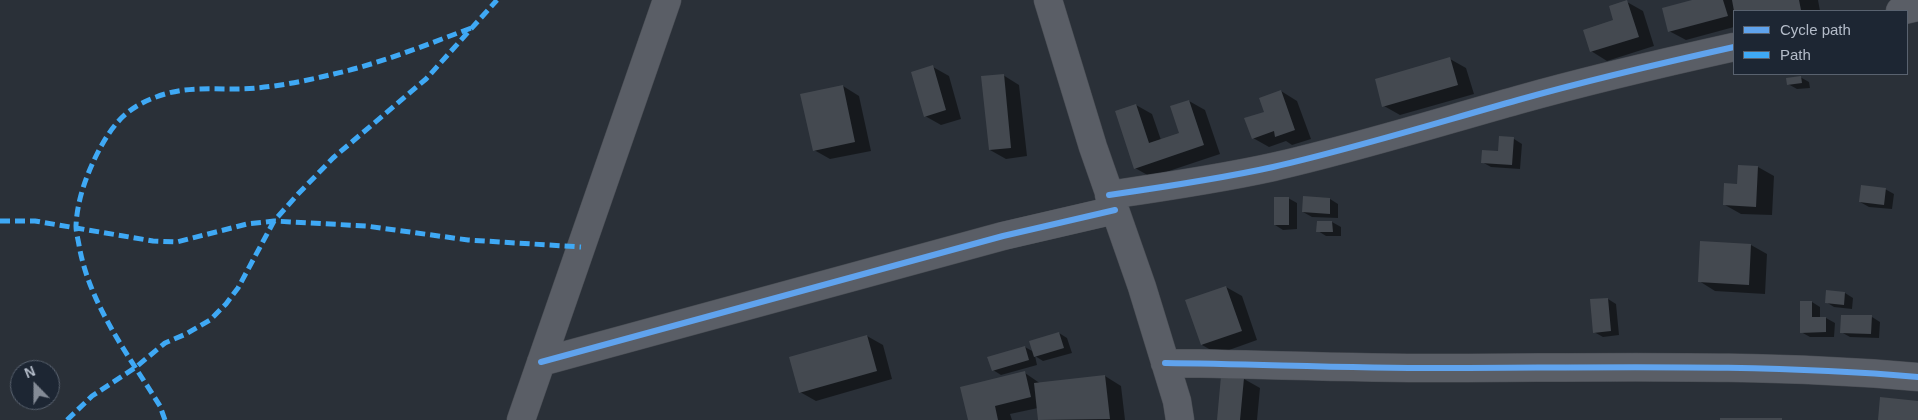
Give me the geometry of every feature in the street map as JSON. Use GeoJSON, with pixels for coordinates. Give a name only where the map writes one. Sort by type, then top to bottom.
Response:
{"type":"FeatureCollection","features":[{"type":"Feature","properties":{"kind":"street"},"geometry":{"type":"LineString","coordinates":[[521,420],[667,0]]}},
{"type":"Feature","properties":{"kind":"street"},"geometry":{"type":"LineString","coordinates":[[1048,0],[1092,147],[1142,287],[1177,401],[1180,420]]}},
{"type":"Feature","properties":{"kind":"street"},"geometry":{"type":"LineString","coordinates":[[1904,10],[1918,7]]}},
{"type":"Feature","properties":{"kind":"street"},"geometry":{"type":"LineString","coordinates":[[541,362],[1003,236],[1112,202],[1194,182],[1274,166],[1402,134],[1538,95],[1665,62],[1733,47]]}},
{"type":"Feature","properties":{"kind":"street"},"geometry":{"type":"LineString","coordinates":[[1165,363],[1434,368],[1739,368],[1861,372],[1918,377]]}},
{"type":"Feature","properties":{"kind":"building"},"geometry":{"type":"Polygon","coordinates":[[[1627,0],[1639,37],[1590,52],[1583,30],[1613,20],[1609,6],[1627,0]]]}},
{"type":"Feature","properties":{"kind":"building"},"geometry":{"type":"Polygon","coordinates":[[[1692,0],[1723,0],[1728,16],[1668,32],[1662,8],[1692,0]]]}},
{"type":"Feature","properties":{"kind":"building"},"geometry":{"type":"Polygon","coordinates":[[[1732,0],[1799,0],[1801,10],[1734,10],[1732,0]]]}},
{"type":"Feature","properties":{"kind":"building"},"geometry":{"type":"Polygon","coordinates":[[[1450,57],[1458,85],[1382,107],[1375,79],[1450,57]]]}},
{"type":"Feature","properties":{"kind":"building"},"geometry":{"type":"Polygon","coordinates":[[[933,65],[946,110],[924,117],[911,72],[933,65]]]}},
{"type":"Feature","properties":{"kind":"building"},"geometry":{"type":"Polygon","coordinates":[[[1004,74],[1011,148],[989,150],[981,76],[1004,74]]]}},
{"type":"Feature","properties":{"kind":"building"},"geometry":{"type":"Polygon","coordinates":[[[1801,76],[1802,83],[1787,85],[1786,78],[1801,76]]]}},
{"type":"Feature","properties":{"kind":"building"},"geometry":{"type":"Polygon","coordinates":[[[843,85],[855,142],[813,151],[800,94],[843,85]]]}},
{"type":"Feature","properties":{"kind":"building"},"geometry":{"type":"Polygon","coordinates":[[[1281,90],[1295,130],[1275,137],[1274,131],[1252,139],[1244,118],[1264,112],[1259,98],[1281,90]]]}},
{"type":"Feature","properties":{"kind":"building"},"geometry":{"type":"Polygon","coordinates":[[[1189,100],[1204,145],[1134,169],[1115,111],[1136,104],[1149,143],[1179,133],[1170,106],[1189,100]]]}},
{"type":"Feature","properties":{"kind":"building"},"geometry":{"type":"Polygon","coordinates":[[[1499,136],[1514,137],[1512,165],[1481,163],[1482,150],[1498,151],[1499,136]]]}},
{"type":"Feature","properties":{"kind":"building"},"geometry":{"type":"Polygon","coordinates":[[[1738,165],[1758,166],[1756,207],[1723,205],[1724,183],[1737,184],[1738,165]]]}},
{"type":"Feature","properties":{"kind":"building"},"geometry":{"type":"Polygon","coordinates":[[[1861,185],[1886,188],[1884,205],[1859,202],[1861,185]]]}},
{"type":"Feature","properties":{"kind":"building"},"geometry":{"type":"Polygon","coordinates":[[[1303,196],[1330,198],[1330,214],[1302,212],[1303,196]]]}},
{"type":"Feature","properties":{"kind":"building"},"geometry":{"type":"Polygon","coordinates":[[[1274,197],[1289,197],[1289,225],[1274,225],[1274,197]]]}},
{"type":"Feature","properties":{"kind":"building"},"geometry":{"type":"Polygon","coordinates":[[[1317,221],[1332,221],[1333,232],[1316,232],[1317,221]]]}},
{"type":"Feature","properties":{"kind":"building"},"geometry":{"type":"Polygon","coordinates":[[[1700,241],[1751,244],[1749,285],[1698,282],[1700,241]]]}},
{"type":"Feature","properties":{"kind":"building"},"geometry":{"type":"Polygon","coordinates":[[[1226,286],[1242,331],[1201,345],[1185,300],[1226,286]]]}},
{"type":"Feature","properties":{"kind":"building"},"geometry":{"type":"Polygon","coordinates":[[[1826,290],[1845,292],[1844,305],[1825,303],[1826,290]]]}},
{"type":"Feature","properties":{"kind":"building"},"geometry":{"type":"Polygon","coordinates":[[[1608,298],[1611,331],[1593,333],[1590,299],[1608,298]]]}},
{"type":"Feature","properties":{"kind":"building"},"geometry":{"type":"Polygon","coordinates":[[[1800,301],[1812,301],[1812,317],[1826,317],[1826,332],[1800,333],[1800,301]]]}},
{"type":"Feature","properties":{"kind":"building"},"geometry":{"type":"Polygon","coordinates":[[[1841,315],[1872,315],[1871,334],[1840,333],[1841,315]]]}},
{"type":"Feature","properties":{"kind":"building"},"geometry":{"type":"Polygon","coordinates":[[[1059,332],[1064,348],[1034,357],[1029,341],[1059,332]]]}},
{"type":"Feature","properties":{"kind":"building"},"geometry":{"type":"Polygon","coordinates":[[[867,335],[877,371],[799,393],[789,357],[867,335]]]}},
{"type":"Feature","properties":{"kind":"building"},"geometry":{"type":"Polygon","coordinates":[[[1025,346],[1029,360],[992,371],[987,357],[1025,346]]]}},
{"type":"Feature","properties":{"kind":"building"},"geometry":{"type":"Polygon","coordinates":[[[1025,371],[1031,397],[995,406],[998,420],[968,420],[960,387],[1025,371]]]}},
{"type":"Feature","properties":{"kind":"building"},"geometry":{"type":"Polygon","coordinates":[[[1105,375],[1110,419],[1038,420],[1034,383],[1105,375]]]}},
{"type":"Feature","properties":{"kind":"building"},"geometry":{"type":"Polygon","coordinates":[[[1221,376],[1244,378],[1240,420],[1217,420],[1221,376]]]}},
{"type":"Feature","properties":{"kind":"building"},"geometry":{"type":"Polygon","coordinates":[[[1880,397],[1918,401],[1918,420],[1878,420],[1880,397]]]}},
{"type":"Feature","properties":{"kind":"building"},"geometry":{"type":"Polygon","coordinates":[[[1720,418],[1782,418],[1782,420],[1720,420],[1720,418]]]}},
{"type":"Feature","properties":{"kind":"marked path"},"geometry":{"type":"LineString","coordinates":[[67,420],[92,396],[136,367],[165,343],[186,334],[210,320],[226,304],[238,288],[274,221],[298,194],[333,158],[426,79],[497,0]]}},
{"type":"Feature","properties":{"kind":"marked path"},"geometry":{"type":"LineString","coordinates":[[165,420],[160,406],[123,349],[101,309],[84,267],[77,233],[78,207],[86,180],[103,142],[116,123],[142,103],[176,91],[266,87],[315,78],[352,70],[387,59],[474,27]]}},
{"type":"Feature","properties":{"kind":"marked path"},"geometry":{"type":"LineString","coordinates":[[0,221],[35,221],[153,241],[177,242],[247,224],[274,221],[366,226],[468,240],[581,247]]}},
{"type":"Feature","properties":{"kind":"cycle path"},"geometry":{"type":"LineString","coordinates":[[1109,195],[1212,179],[1304,160],[1518,100],[1733,47]]}},
{"type":"Feature","properties":{"kind":"cycle path"},"geometry":{"type":"LineString","coordinates":[[541,362],[1003,236],[1115,210]]}},
{"type":"Feature","properties":{"kind":"cycle path"},"geometry":{"type":"LineString","coordinates":[[1165,363],[1404,368],[1738,368],[1918,377]]}}]}
